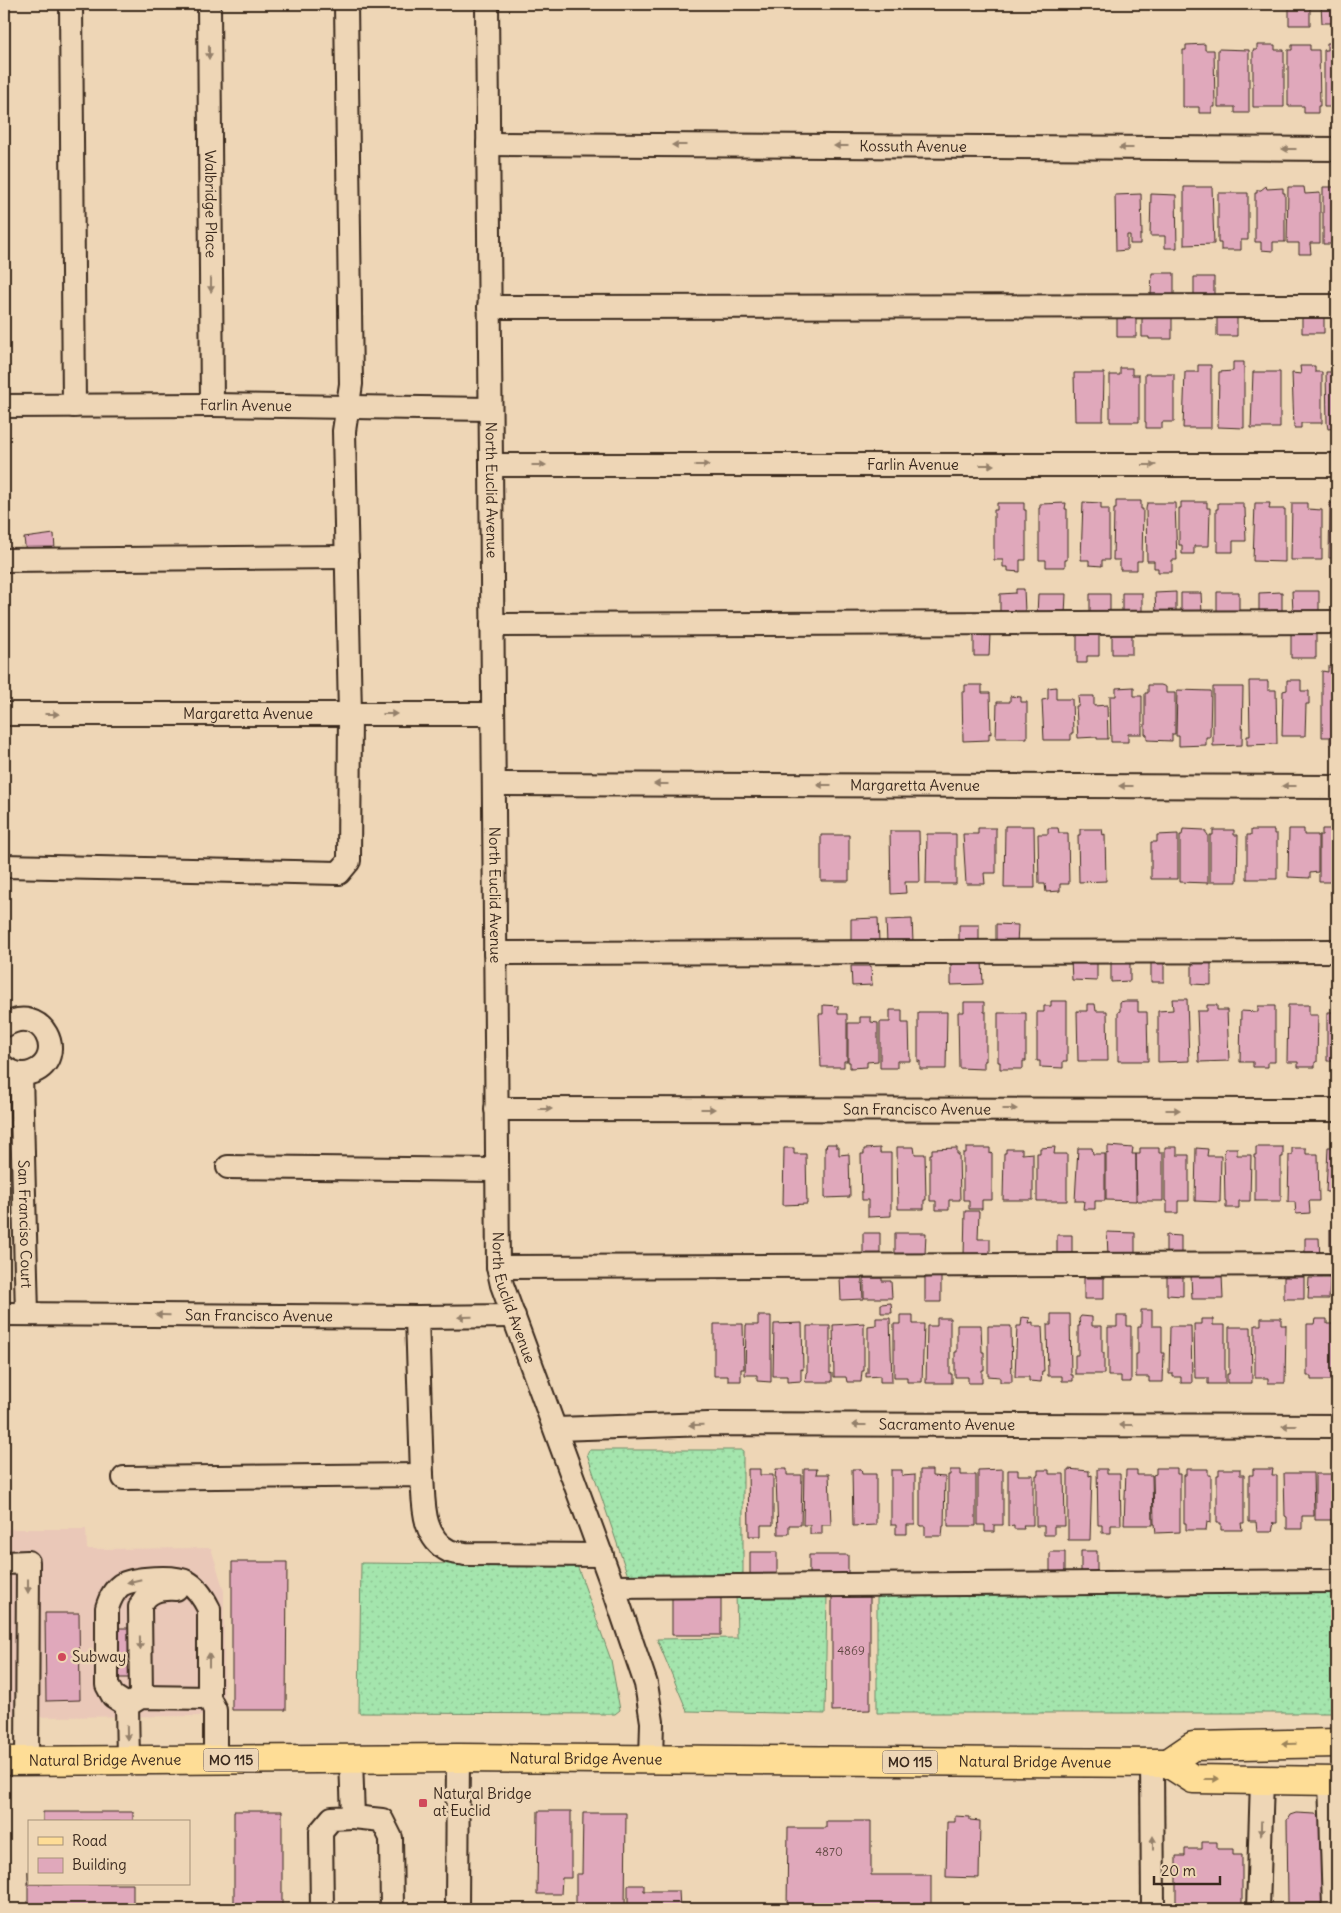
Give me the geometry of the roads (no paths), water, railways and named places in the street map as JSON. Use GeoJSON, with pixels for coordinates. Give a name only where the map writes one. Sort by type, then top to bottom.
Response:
{"type":"FeatureCollection","features":[{"type":"Feature","properties":{"kind":"main road"},"geometry":{"type":"LineString","coordinates":[[1160,1763],[1193,1746],[1337,1743]]}},
{"type":"Feature","properties":{"kind":"main road","name":"Natural Bridge Avenue"},"geometry":{"type":"LineString","coordinates":[[16,1761],[458,1758],[651,1761],[1160,1763]]}},
{"type":"Feature","properties":{"kind":"main road"},"geometry":{"type":"LineString","coordinates":[[1160,1763],[1192,1779],[1334,1781]]}},
{"type":"Feature","properties":{"kind":"street"},"geometry":{"type":"LineString","coordinates":[[71,4],[74,406]]}},
{"type":"Feature","properties":{"kind":"street","name":"Walbridge Place"},"geometry":{"type":"LineString","coordinates":[[209,4],[212,405]]}},
{"type":"Feature","properties":{"kind":"street"},"geometry":{"type":"LineString","coordinates":[[4,866],[339,873],[349,861],[350,714],[344,431],[350,384],[346,4]]}},
{"type":"Feature","properties":{"kind":"street","name":"North Euclid Avenue"},"geometry":{"type":"LineString","coordinates":[[487,4],[498,1267],[502,1285],[602,1555],[646,1684],[652,1722],[651,1761]]}},
{"type":"Feature","properties":{"kind":"street","name":"Kossuth Avenue"},"geometry":{"type":"LineString","coordinates":[[488,144],[1337,149]]}},
{"type":"Feature","properties":{"kind":"street"},"geometry":{"type":"LineString","coordinates":[[489,306],[1337,306]]}},
{"type":"Feature","properties":{"kind":"street","name":"Farlin Avenue"},"geometry":{"type":"LineString","coordinates":[[4,406],[212,405],[490,410]]}},
{"type":"Feature","properties":{"kind":"street","name":"Farlin Avenue"},"geometry":{"type":"LineString","coordinates":[[491,464],[1337,465]]}},
{"type":"Feature","properties":{"kind":"street"},"geometry":{"type":"LineString","coordinates":[[4,560],[346,557]]}},
{"type":"Feature","properties":{"kind":"street"},"geometry":{"type":"LineString","coordinates":[[492,625],[1337,622]]}},
{"type":"Feature","properties":{"kind":"street","name":"Margaretta Avenue"},"geometry":{"type":"LineString","coordinates":[[4,714],[493,714]]}},
{"type":"Feature","properties":{"kind":"street","name":"Margaretta Avenue"},"geometry":{"type":"LineString","coordinates":[[494,784],[1337,787]]}},
{"type":"Feature","properties":{"kind":"street"},"geometry":{"type":"LineString","coordinates":[[495,954],[1337,951]]}},
{"type":"Feature","properties":{"kind":"street","name":"San Franciso Court"},"geometry":{"type":"LineString","coordinates":[[4,1026],[19,1019],[37,1023],[44,1029],[50,1046],[45,1063],[38,1069],[12,1071],[27,1314]]}},
{"type":"Feature","properties":{"kind":"street","name":"San Francisco Avenue"},"geometry":{"type":"LineString","coordinates":[[496,1109],[1337,1110]]}},
{"type":"Feature","properties":{"kind":"street"},"geometry":{"type":"LineString","coordinates":[[228,1167],[497,1170]]}},
{"type":"Feature","properties":{"kind":"street"},"geometry":{"type":"LineString","coordinates":[[498,1267],[1337,1264]]}},
{"type":"Feature","properties":{"kind":"street","name":"San Francisco Avenue"},"geometry":{"type":"LineString","coordinates":[[4,1314],[417,1318],[514,1316]]}},
{"type":"Feature","properties":{"kind":"street"},"geometry":{"type":"LineString","coordinates":[[417,1318],[422,1475],[426,1522],[433,1536],[449,1551],[465,1554],[602,1555]]}},
{"type":"Feature","properties":{"kind":"street","name":"Sacramento Avenue"},"geometry":{"type":"LineString","coordinates":[[556,1429],[709,1424],[1337,1426]]}},
{"type":"Feature","properties":{"kind":"street"},"geometry":{"type":"LineString","coordinates":[[124,1478],[422,1475]]}},
{"type":"Feature","properties":{"kind":"street"},"geometry":{"type":"LineString","coordinates":[[4,1563],[28,1562],[16,1761]]}},
{"type":"Feature","properties":{"kind":"street"},"geometry":{"type":"LineString","coordinates":[[209,1698],[134,1701],[113,1696],[107,1685],[107,1608],[115,1591],[130,1582],[171,1579],[186,1581],[204,1599],[209,1609],[209,1698],[214,1710],[215,1760]]}},
{"type":"Feature","properties":{"kind":"street"},"geometry":{"type":"LineString","coordinates":[[613,1587],[1337,1581]]}},
{"type":"Feature","properties":{"kind":"street"},"geometry":{"type":"LineString","coordinates":[[128,1760],[142,1601],[154,1591],[166,1588],[197,1590]]}},
{"type":"Feature","properties":{"kind":"street"},"geometry":{"type":"LineString","coordinates":[[457,1909],[458,1758]]}},
{"type":"Feature","properties":{"kind":"street"},"geometry":{"type":"LineString","coordinates":[[351,1759],[353,1817]]}},
{"type":"Feature","properties":{"kind":"street"},"geometry":{"type":"LineString","coordinates":[[1153,1909],[1160,1763]]}},
{"type":"Feature","properties":{"kind":"street"},"geometry":{"type":"LineString","coordinates":[[1258,1909],[1262,1780]]}},
{"type":"Feature","properties":{"kind":"street"},"geometry":{"type":"LineString","coordinates":[[1332,1909],[1334,1907],[1334,1781]]}},
{"type":"Feature","properties":{"kind":"street"},"geometry":{"type":"LineString","coordinates":[[322,1909],[321,1831],[332,1818],[353,1817],[382,1820],[391,1838],[392,1909]]}},
{"type":"Feature","properties":{"kind":"place","name":"Subway"},"geometry":{"type":"Point","coordinates":[62,1657]}},
{"type":"Feature","properties":{"kind":"place","name":"Natural Bridge at Euclid"},"geometry":{"type":"Point","coordinates":[423,1803]}}]}
